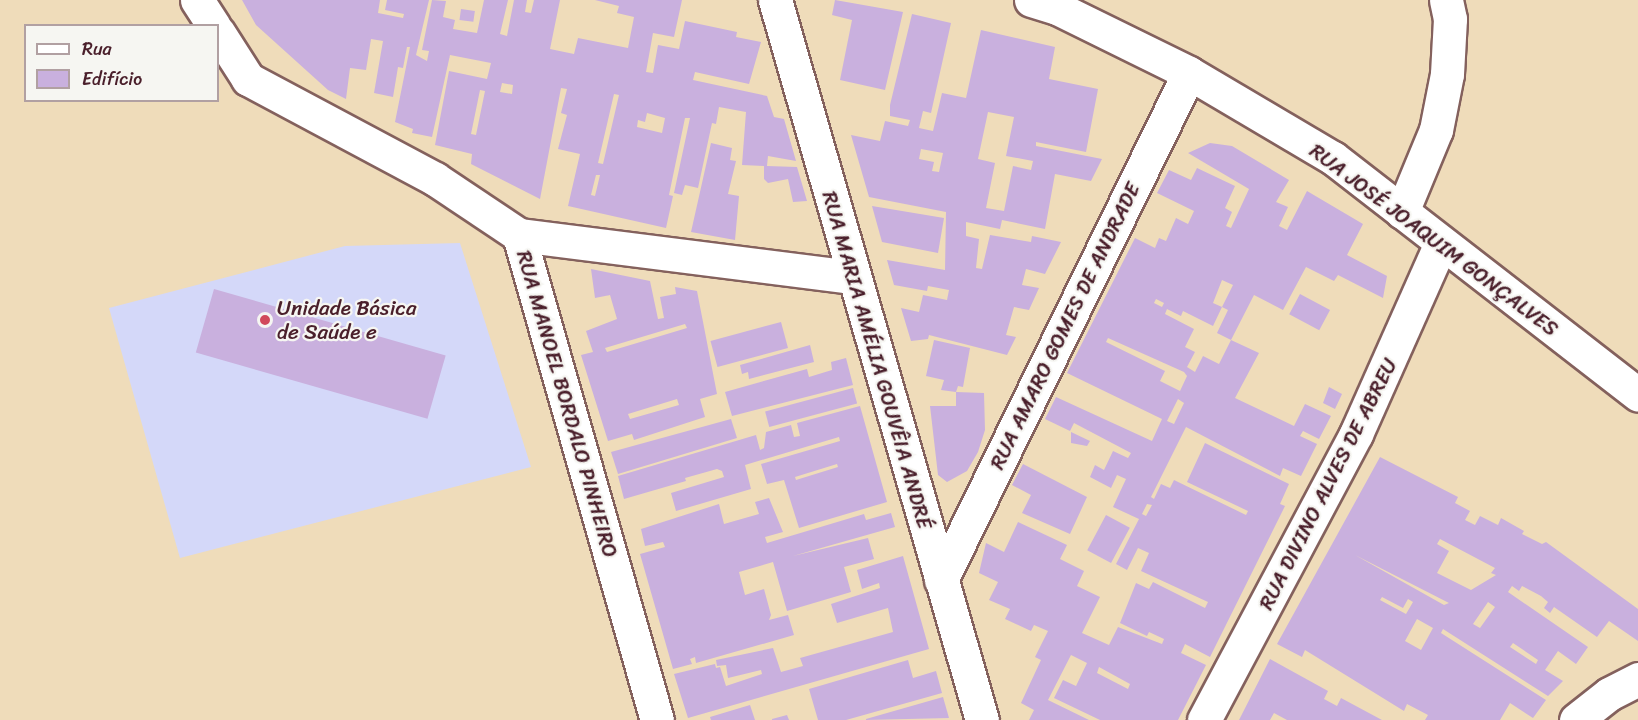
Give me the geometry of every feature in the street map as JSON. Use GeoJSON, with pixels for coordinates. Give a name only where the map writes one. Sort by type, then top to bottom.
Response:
{"type":"FeatureCollection","features":[{"type":"Feature","properties":{"kind":"street"},"geometry":{"type":"LineString","coordinates":[[197,0],[213,24]]}},
{"type":"Feature","properties":{"kind":"street","name":"RUA MARIA AMÉLIA GOUVÊIA ANDRÉ"},"geometry":{"type":"LineString","coordinates":[[776,0],[852,277],[982,720]]}},
{"type":"Feature","properties":{"kind":"street","name":"RUA JOSÉ JOAQUIM GONÇALVES"},"geometry":{"type":"LineString","coordinates":[[1031,0],[1057,8],[1189,73],[1333,158],[1638,395]]}},
{"type":"Feature","properties":{"kind":"street"},"geometry":{"type":"LineString","coordinates":[[1402,212],[1436,130],[1447,74],[1450,19],[1446,0]]}},
{"type":"Feature","properties":{"kind":"street","name":"RUA MANOEL BORDALO PINHEIRO"},"geometry":{"type":"LineString","coordinates":[[219,34],[248,79],[435,179],[519,235],[657,720]]}},
{"type":"Feature","properties":{"kind":"street","name":"RUA AMARO GOMES DE ANDRADE"},"geometry":{"type":"LineString","coordinates":[[941,580],[1189,73]]}},
{"type":"Feature","properties":{"kind":"street"},"geometry":{"type":"LineString","coordinates":[[519,235],[852,277]]}},
{"type":"Feature","properties":{"kind":"street","name":"RUA DIVINO ALVES DE ABREU"},"geometry":{"type":"LineString","coordinates":[[1204,720],[1356,434],[1441,243]]}},
{"type":"Feature","properties":{"kind":"street"},"geometry":{"type":"LineString","coordinates":[[1576,720],[1609,694],[1638,679]]}},
{"type":"Feature","properties":{"kind":"shaded area"},"geometry":{"type":"Polygon","coordinates":[[[460,243],[531,467],[180,558],[109,308],[345,246],[460,243]]]}},
{"type":"Feature","properties":{"kind":"building"},"geometry":{"type":"Polygon","coordinates":[[[242,0],[380,0],[378,13],[403,18],[404,14],[385,10],[387,0],[429,0],[416,55],[427,61],[429,51],[422,50],[432,0],[446,1],[443,17],[455,20],[453,29],[477,33],[484,0],[508,0],[500,34],[507,36],[514,0],[527,0],[525,12],[531,13],[534,0],[560,0],[550,49],[574,54],[578,38],[628,48],[634,17],[617,13],[619,6],[595,0],[682,0],[674,37],[653,33],[646,72],[653,73],[658,45],[679,49],[685,21],[737,32],[736,37],[761,42],[749,84],[695,72],[693,80],[767,96],[774,117],[784,119],[796,161],[768,156],[767,166],[797,167],[807,201],[793,202],[788,179],[768,183],[764,179],[764,166],[742,165],[746,112],[719,107],[716,124],[712,123],[698,188],[685,185],[682,195],[674,193],[690,118],[685,118],[669,195],[673,196],[666,228],[568,206],[580,154],[558,149],[567,115],[561,113],[567,89],[561,88],[540,199],[471,164],[472,154],[435,145],[449,71],[487,79],[491,63],[450,55],[432,137],[412,133],[413,129],[395,122],[410,47],[407,47],[403,68],[398,67],[393,97],[374,93],[383,41],[371,39],[366,70],[350,68],[346,99],[328,90],[256,25],[242,0]],[[502,83],[500,92],[512,94],[513,85],[502,83]],[[480,90],[471,134],[476,135],[485,91],[480,90]],[[614,94],[598,163],[603,164],[619,95],[614,94]],[[647,113],[645,122],[638,120],[637,127],[662,133],[665,118],[647,113]],[[596,175],[591,195],[595,196],[600,175],[596,175]]]}},
{"type":"Feature","properties":{"kind":"building"},"geometry":{"type":"Polygon","coordinates":[[[835,0],[903,12],[885,90],[840,80],[852,20],[832,15],[835,0]]]}},
{"type":"Feature","properties":{"kind":"building"},"geometry":{"type":"Polygon","coordinates":[[[461,9],[475,11],[473,22],[459,20],[461,9]]]}},
{"type":"Feature","properties":{"kind":"building"},"geometry":{"type":"Polygon","coordinates":[[[912,14],[951,23],[931,113],[923,111],[919,128],[933,131],[942,93],[966,98],[981,30],[1055,47],[1049,79],[1098,89],[1086,152],[1036,142],[1036,146],[1102,159],[1091,181],[1055,174],[1045,229],[1002,220],[1000,229],[966,222],[966,236],[979,239],[976,268],[982,269],[990,235],[1031,242],[1032,236],[1061,242],[1045,274],[1026,269],[1022,285],[1039,288],[1029,310],[1014,307],[1006,335],[1016,337],[1007,355],[929,335],[928,339],[911,341],[901,308],[919,312],[923,295],[947,300],[949,290],[928,286],[927,291],[894,285],[887,260],[945,270],[946,212],[869,197],[851,135],[880,141],[885,121],[908,126],[910,120],[890,116],[890,105],[912,14]],[[988,112],[978,159],[995,163],[986,208],[1004,211],[1013,166],[1031,170],[1033,161],[1006,156],[1014,117],[988,112]],[[921,149],[919,159],[934,162],[932,171],[939,172],[943,153],[921,149]]]}},
{"type":"Feature","properties":{"kind":"building"},"geometry":{"type":"Polygon","coordinates":[[[711,143],[732,148],[730,160],[736,161],[728,194],[739,196],[735,240],[691,232],[711,143]]]}},
{"type":"Feature","properties":{"kind":"building"},"geometry":{"type":"Polygon","coordinates":[[[1210,143],[1232,146],[1289,180],[1276,202],[1288,207],[1279,226],[1287,230],[1307,191],[1363,224],[1347,255],[1387,276],[1383,298],[1338,275],[1334,281],[1306,267],[1283,310],[1254,295],[1231,340],[1259,353],[1235,398],[1294,426],[1305,404],[1331,416],[1319,439],[1303,431],[1300,436],[1317,444],[1301,476],[1283,468],[1280,476],[1186,427],[1151,497],[1154,499],[1161,484],[1170,488],[1174,480],[1246,515],[1248,511],[1187,482],[1205,443],[1289,484],[1280,504],[1285,506],[1210,657],[1185,644],[1181,653],[1206,665],[1178,720],[1100,720],[1054,698],[1063,680],[1076,686],[1087,663],[1071,655],[1048,700],[1089,720],[1029,720],[1034,710],[1021,703],[1041,660],[1035,657],[1048,631],[1034,625],[1031,631],[1005,619],[1010,609],[989,600],[998,582],[979,573],[986,543],[1004,552],[1018,522],[1067,545],[1060,559],[1084,571],[1077,586],[1100,597],[1082,633],[1109,645],[1118,627],[1162,644],[1164,639],[1149,632],[1147,636],[1120,623],[1136,583],[1149,589],[1153,582],[1205,608],[1208,602],[1141,571],[1149,553],[1138,548],[1127,570],[1116,564],[1139,519],[1113,507],[1126,479],[1117,475],[1111,488],[1090,477],[1095,465],[1104,470],[1113,451],[1128,458],[1131,453],[1074,423],[1070,431],[1045,419],[1056,397],[1152,441],[1162,419],[1067,373],[1135,238],[1155,248],[1159,238],[1166,241],[1176,218],[1188,224],[1194,211],[1157,193],[1169,170],[1191,180],[1197,168],[1235,186],[1225,208],[1232,212],[1226,226],[1231,228],[1249,189],[1188,153],[1210,143]],[[1222,280],[1213,303],[1222,307],[1233,285],[1222,280]],[[1156,299],[1154,303],[1162,307],[1164,303],[1156,299]],[[1222,307],[1213,326],[1183,311],[1181,316],[1167,309],[1165,314],[1194,329],[1185,347],[1195,352],[1187,367],[1195,372],[1203,356],[1219,364],[1231,340],[1217,333],[1228,310],[1222,307]],[[1108,338],[1106,342],[1165,371],[1160,381],[1180,391],[1187,376],[1184,372],[1108,338]],[[1178,399],[1167,421],[1174,424],[1184,403],[1178,399]],[[1147,504],[1142,514],[1146,516],[1152,505],[1147,504]],[[1099,667],[1097,673],[1128,689],[1130,684],[1099,667]]]}},
{"type":"Feature","properties":{"kind":"building"},"geometry":{"type":"Polygon","coordinates":[[[872,206],[944,218],[938,253],[882,242],[872,206]]]}},
{"type":"Feature","properties":{"kind":"building"},"geometry":{"type":"Polygon","coordinates":[[[591,269],[650,281],[658,319],[664,318],[660,297],[676,294],[675,287],[697,291],[717,394],[700,399],[705,417],[634,440],[632,434],[608,441],[581,355],[593,352],[586,331],[617,319],[610,295],[595,298],[591,269]],[[685,324],[605,348],[607,352],[687,328],[685,324]],[[677,399],[628,414],[630,419],[679,405],[677,399]]]}},
{"type":"Feature","properties":{"kind":"building","name":"Unidade Básica de Saúde e"},"geometry":{"type":"Polygon","coordinates":[[[214,289],[446,355],[427,419],[196,352],[214,289]]]}},
{"type":"Feature","properties":{"kind":"building"},"geometry":{"type":"Polygon","coordinates":[[[1300,294],[1330,310],[1319,330],[1289,314],[1300,294]]]}},
{"type":"Feature","properties":{"kind":"building"},"geometry":{"type":"Polygon","coordinates":[[[781,322],[788,348],[717,367],[710,341],[781,322]]]}},
{"type":"Feature","properties":{"kind":"building"},"geometry":{"type":"Polygon","coordinates":[[[934,340],[970,348],[963,387],[958,386],[956,392],[941,390],[944,380],[926,376],[934,340]]]}},
{"type":"Feature","properties":{"kind":"building"},"geometry":{"type":"Polygon","coordinates":[[[810,345],[814,362],[749,379],[748,372],[742,374],[740,365],[810,345]]]}},
{"type":"Feature","properties":{"kind":"building"},"geometry":{"type":"Polygon","coordinates":[[[846,358],[853,385],[732,416],[725,392],[807,369],[809,377],[832,370],[831,362],[846,358]]]}},
{"type":"Feature","properties":{"kind":"building"},"geometry":{"type":"Polygon","coordinates":[[[1329,387],[1342,394],[1335,409],[1323,403],[1329,387]]]}},
{"type":"Feature","properties":{"kind":"building"},"geometry":{"type":"Polygon","coordinates":[[[853,388],[857,403],[769,427],[765,412],[853,388]]]}},
{"type":"Feature","properties":{"kind":"building"},"geometry":{"type":"Polygon","coordinates":[[[956,392],[984,393],[985,430],[978,452],[967,471],[947,482],[938,475],[930,406],[956,406],[956,392]]]}},
{"type":"Feature","properties":{"kind":"building"},"geometry":{"type":"Polygon","coordinates":[[[860,406],[887,502],[799,528],[784,480],[767,484],[761,464],[840,441],[839,437],[745,465],[751,489],[676,511],[671,493],[724,477],[722,471],[717,469],[685,478],[686,481],[624,499],[618,476],[756,435],[760,450],[764,448],[766,432],[791,425],[794,437],[800,436],[797,423],[860,406]],[[837,464],[795,477],[796,480],[838,467],[837,464]]]}},
{"type":"Feature","properties":{"kind":"building"},"geometry":{"type":"Polygon","coordinates":[[[731,419],[737,438],[618,474],[611,452],[731,419]]]}},
{"type":"Feature","properties":{"kind":"building"},"geometry":{"type":"Polygon","coordinates":[[[1071,432],[1090,441],[1087,446],[1071,443],[1071,432]]]}},
{"type":"Feature","properties":{"kind":"building"},"geometry":{"type":"Polygon","coordinates":[[[1380,457],[1458,497],[1455,503],[1470,511],[1465,520],[1475,525],[1480,516],[1498,525],[1501,518],[1524,531],[1522,534],[1542,544],[1546,542],[1638,609],[1638,641],[1609,621],[1597,637],[1554,607],[1550,613],[1544,608],[1548,602],[1541,596],[1522,586],[1519,591],[1512,586],[1508,592],[1588,647],[1576,664],[1558,651],[1545,670],[1563,681],[1548,696],[1443,629],[1441,633],[1546,700],[1533,718],[1510,703],[1500,720],[1425,720],[1428,715],[1407,704],[1404,711],[1305,650],[1302,657],[1277,644],[1380,457]],[[1440,539],[1437,544],[1449,551],[1437,573],[1471,590],[1496,575],[1491,573],[1495,568],[1440,539]],[[1355,555],[1444,605],[1449,603],[1355,555]],[[1382,597],[1380,600],[1406,614],[1413,602],[1408,599],[1403,608],[1382,597]],[[1488,602],[1473,624],[1480,628],[1495,607],[1488,602]],[[1417,619],[1405,641],[1421,650],[1433,628],[1417,619]],[[1513,643],[1510,647],[1536,664],[1538,660],[1513,643]]]}},
{"type":"Feature","properties":{"kind":"building"},"geometry":{"type":"Polygon","coordinates":[[[1023,464],[1087,497],[1070,534],[1022,513],[1031,495],[1012,485],[1023,464]]]}},
{"type":"Feature","properties":{"kind":"building"},"geometry":{"type":"Polygon","coordinates":[[[769,498],[783,532],[765,537],[767,543],[864,514],[866,520],[891,513],[895,527],[793,556],[868,538],[874,559],[844,567],[851,592],[787,611],[773,562],[739,572],[745,595],[764,589],[771,615],[769,620],[788,615],[794,635],[696,663],[695,657],[690,659],[692,664],[673,669],[640,554],[665,547],[663,542],[645,546],[641,529],[719,504],[724,524],[759,514],[755,502],[769,498]]]}},
{"type":"Feature","properties":{"kind":"building"},"geometry":{"type":"Polygon","coordinates":[[[1106,515],[1130,528],[1111,563],[1087,550],[1106,515]]]}},
{"type":"Feature","properties":{"kind":"building"},"geometry":{"type":"Polygon","coordinates":[[[903,556],[929,649],[688,718],[674,674],[715,664],[716,668],[720,667],[726,686],[762,674],[761,670],[728,678],[726,665],[717,666],[716,660],[773,648],[781,672],[803,666],[800,658],[893,632],[888,608],[837,623],[831,604],[880,588],[879,583],[862,589],[857,570],[903,556]]]}},
{"type":"Feature","properties":{"kind":"building"},"geometry":{"type":"Polygon","coordinates":[[[1270,659],[1328,691],[1324,699],[1337,706],[1341,698],[1382,720],[1287,720],[1274,713],[1270,720],[1239,720],[1270,659]]]}},
{"type":"Feature","properties":{"kind":"building"},"geometry":{"type":"Polygon","coordinates":[[[908,660],[913,678],[936,671],[942,693],[846,720],[818,720],[809,689],[908,660]]]}},
{"type":"Feature","properties":{"kind":"building"},"geometry":{"type":"Polygon","coordinates":[[[943,697],[949,718],[866,720],[866,719],[943,697]]]}},
{"type":"Feature","properties":{"kind":"building"},"geometry":{"type":"Polygon","coordinates":[[[750,705],[755,720],[711,720],[710,717],[750,705]]]}},
{"type":"Feature","properties":{"kind":"building"},"geometry":{"type":"Polygon","coordinates":[[[787,715],[789,720],[772,720],[772,719],[787,715]]]}},
{"type":"Feature","properties":{"kind":"place","name":"Unidade Básica de Saúde e"},"geometry":{"type":"Point","coordinates":[265,320]}}]}
